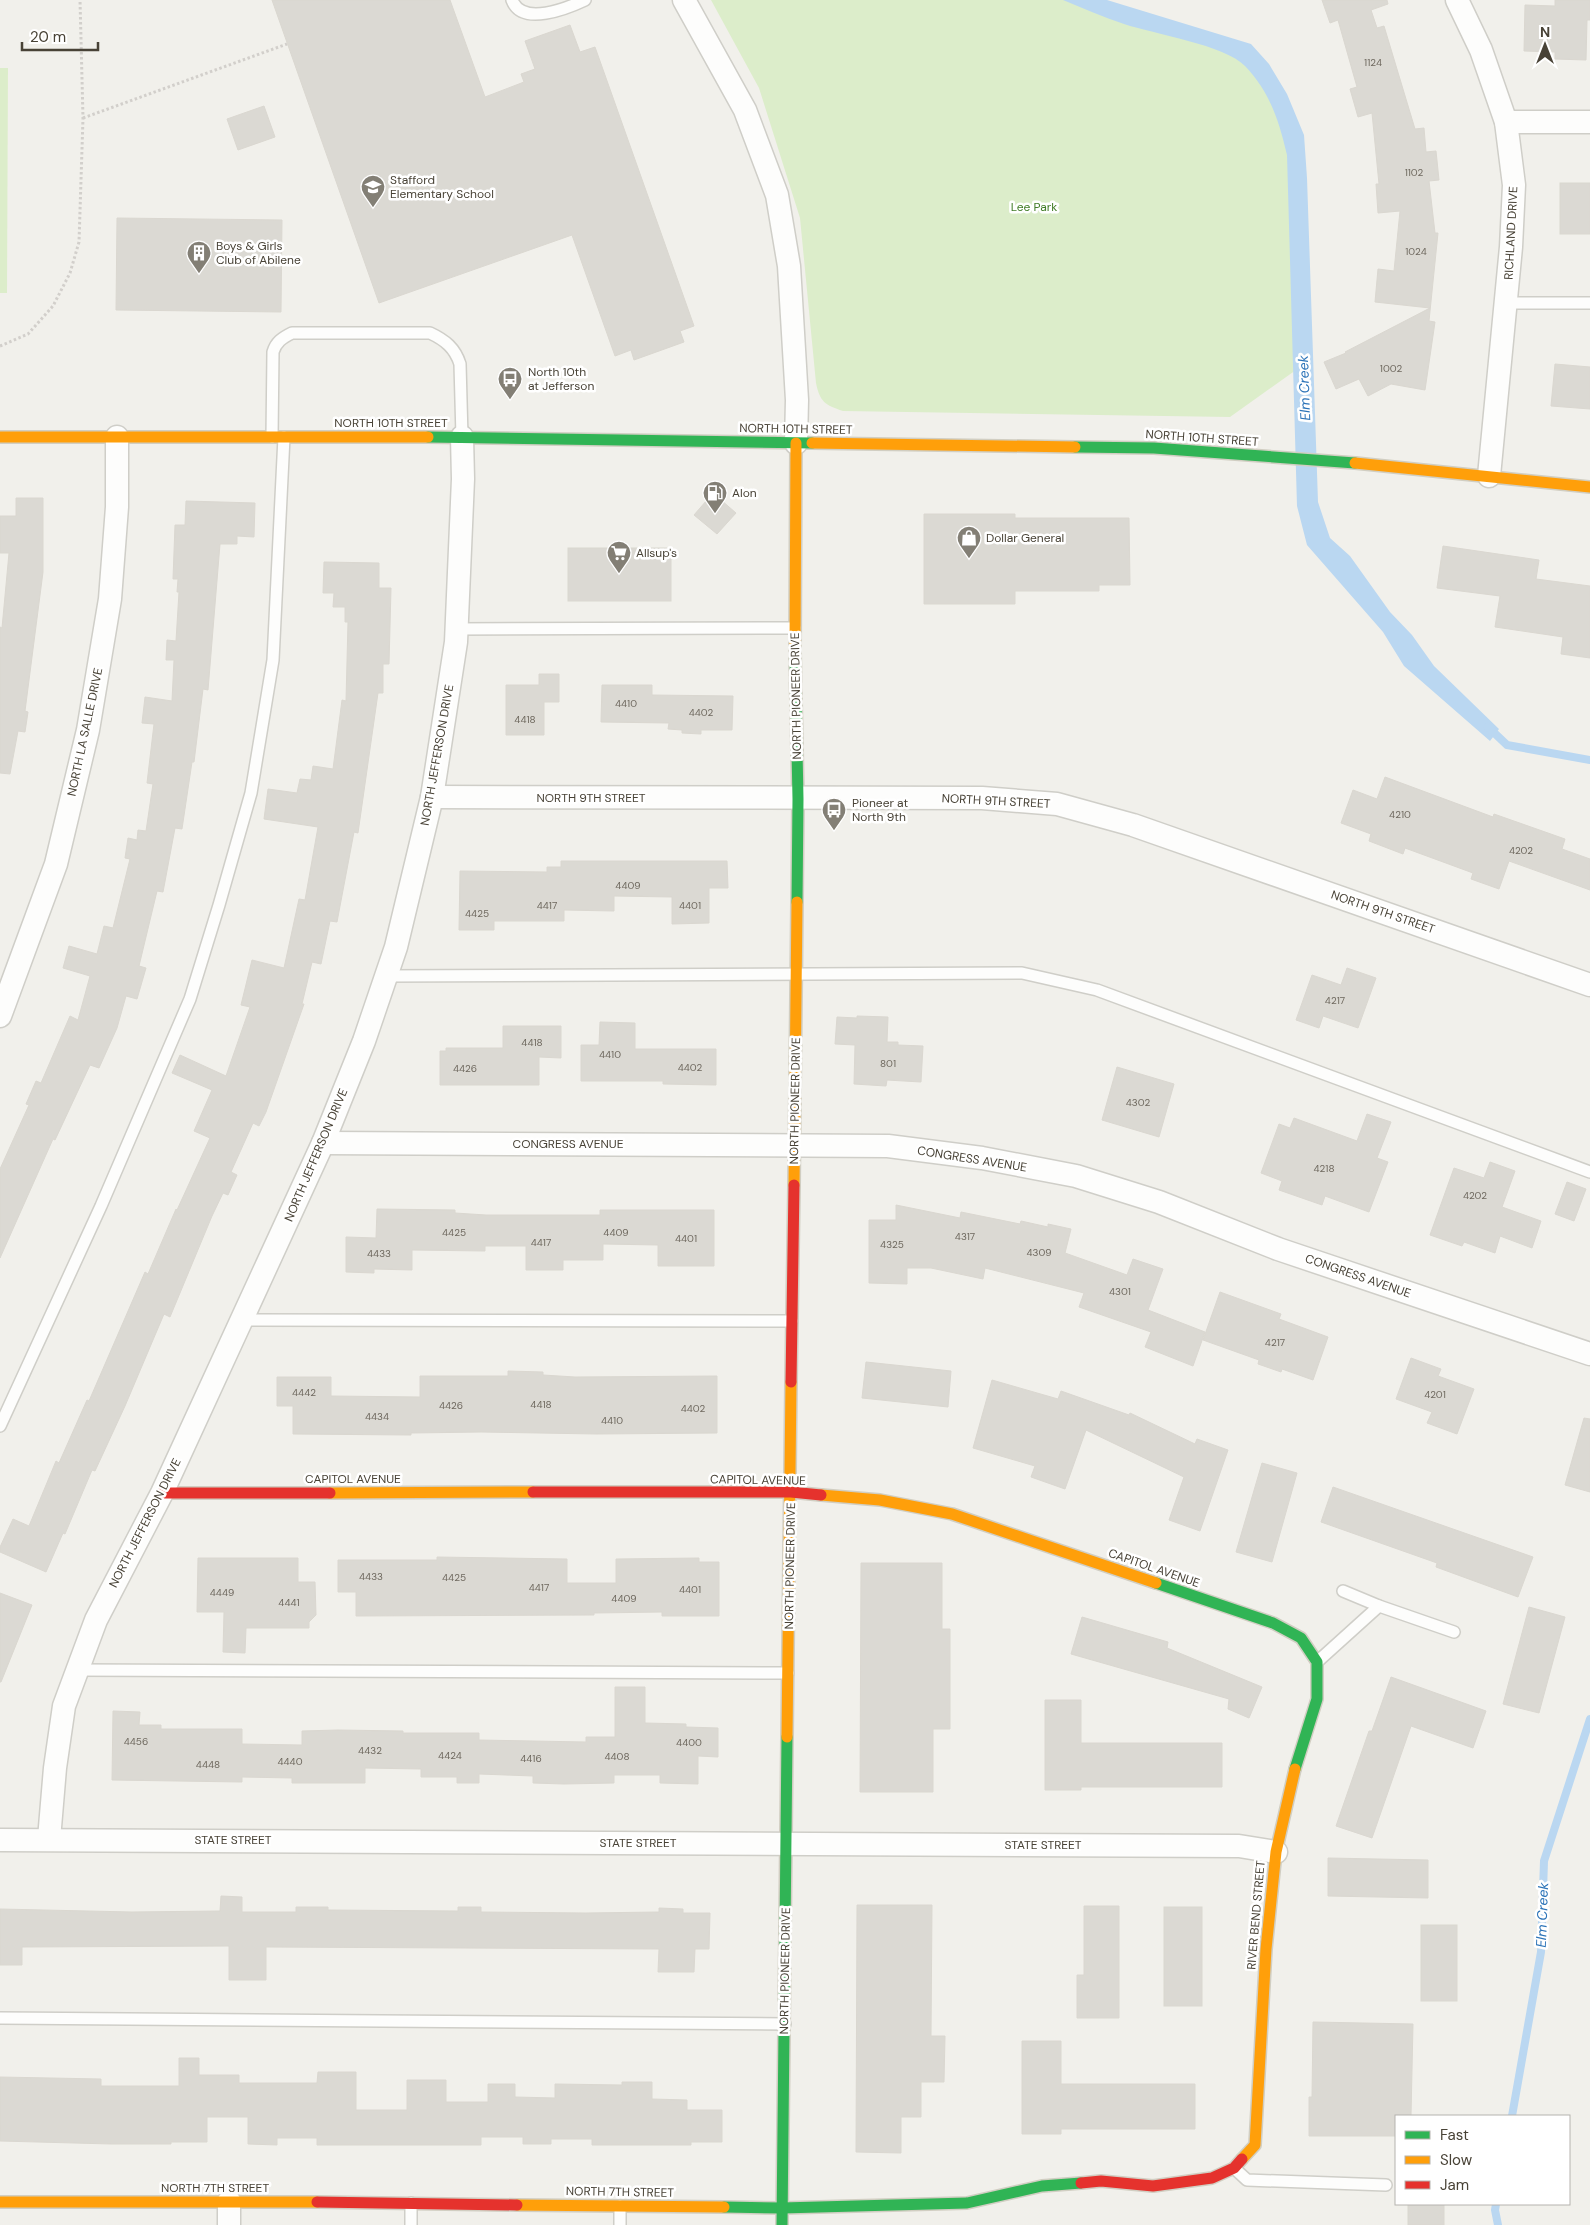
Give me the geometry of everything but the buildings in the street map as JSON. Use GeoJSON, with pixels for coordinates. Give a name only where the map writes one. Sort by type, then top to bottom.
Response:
{"type":"FeatureCollection","features":[{"type":"Feature","properties":{"kind":"street","name":"NORTH PIONEER DRIVE"},"geometry":{"type":"LineString","coordinates":[[684,0],[745,110],[777,195],[789,266],[798,400],[795,628],[798,800],[782,2225]]}},
{"type":"Feature","properties":{"kind":"street","name":"RICHLAND DRIVE"},"geometry":{"type":"LineString","coordinates":[[1457,0],[1481,50],[1506,122],[1514,185],[1506,303],[1489,476]]}},
{"type":"Feature","properties":{"kind":"street"},"geometry":{"type":"LineString","coordinates":[[1506,122],[1590,122]]}},
{"type":"Feature","properties":{"kind":"street","name":"NORTH 10TH STREET"},"geometry":{"type":"LineString","coordinates":[[0,437],[462,437],[1154,448],[1366,464],[1590,487]]}},
{"type":"Feature","properties":{"kind":"street","name":"NORTH LA SALLE DRIVE"},"geometry":{"type":"LineString","coordinates":[[0,1016],[56,864],[88,730],[110,599],[117,507],[116,437]]}},
{"type":"Feature","properties":{"kind":"street","name":"NORTH JEFFERSON DRIVE"},"geometry":{"type":"LineString","coordinates":[[49,1839],[55,1768],[64,1706],[96,1620],[162,1493],[322,1143],[364,1041],[396,948],[432,797],[456,629],[463,479],[462,437]]}},
{"type":"Feature","properties":{"kind":"street","name":"NORTH 9TH STREET"},"geometry":{"type":"LineString","coordinates":[[432,797],[798,800],[982,798],[1057,804],[1133,824],[1590,985]]}},
{"type":"Feature","properties":{"kind":"street","name":"CONGRESS AVENUE"},"geometry":{"type":"LineString","coordinates":[[322,1143],[888,1146],[982,1158],[1076,1176],[1159,1202],[1278,1249],[1590,1354]]}},
{"type":"Feature","properties":{"kind":"street","name":"CAPITOL AVENUE"},"geometry":{"type":"LineString","coordinates":[[162,1493],[791,1492],[880,1500],[952,1514],[1273,1623],[1301,1638],[1316,1662]]}},
{"type":"Feature","properties":{"kind":"street","name":"RIVER BEND STREET"},"geometry":{"type":"LineString","coordinates":[[1234,2168],[1255,2144],[1266,1950],[1276,1852],[1290,1786],[1317,1699],[1316,1662]]}},
{"type":"Feature","properties":{"kind":"street","name":"STATE STREET"},"geometry":{"type":"LineString","coordinates":[[0,1840],[1238,1846],[1276,1852]]}},
{"type":"Feature","properties":{"kind":"street","name":"NORTH 7TH STREET"},"geometry":{"type":"LineString","coordinates":[[0,2202],[229,2201],[782,2208],[967,2204],[1042,2186],[1101,2181],[1153,2186],[1212,2178],[1234,2168]]}},
{"type":"Feature","properties":{"kind":"street"},"geometry":{"type":"LineString","coordinates":[[229,2201],[229,2225]]}},
{"type":"Feature","properties":{"kind":"lane"},"geometry":{"type":"LineString","coordinates":[[512,0],[514,5],[524,12],[538,14],[559,11],[585,0]]}},
{"type":"Feature","properties":{"kind":"lane"},"geometry":{"type":"LineString","coordinates":[[1506,303],[1590,303]]}},
{"type":"Feature","properties":{"kind":"lane"},"geometry":{"type":"LineString","coordinates":[[272,437],[273,352],[275,345],[282,338],[292,334],[430,334],[440,338],[457,353],[460,364],[462,437]]}},
{"type":"Feature","properties":{"kind":"lane"},"geometry":{"type":"LineString","coordinates":[[0,1426],[101,1206],[190,999],[219,906],[251,793],[273,660],[284,437]]}},
{"type":"Feature","properties":{"kind":"lane"},"geometry":{"type":"LineString","coordinates":[[456,629],[795,628]]}},
{"type":"Feature","properties":{"kind":"lane"},"geometry":{"type":"LineString","coordinates":[[386,976],[1022,973],[1097,990],[1590,1172]]}},
{"type":"Feature","properties":{"kind":"lane"},"geometry":{"type":"LineString","coordinates":[[242,1320],[792,1321]]}},
{"type":"Feature","properties":{"kind":"lane"},"geometry":{"type":"LineString","coordinates":[[1343,1591],[1379,1606],[1454,1632]]}},
{"type":"Feature","properties":{"kind":"lane"},"geometry":{"type":"LineString","coordinates":[[1316,1662],[1379,1606]]}},
{"type":"Feature","properties":{"kind":"lane"},"geometry":{"type":"LineString","coordinates":[[77,1670],[788,1673]]}},
{"type":"Feature","properties":{"kind":"lane"},"geometry":{"type":"LineString","coordinates":[[0,2018],[784,2024]]}},
{"type":"Feature","properties":{"kind":"lane"},"geometry":{"type":"LineString","coordinates":[[1234,2168],[1247,2180],[1386,2185]]}},
{"type":"Feature","properties":{"kind":"lane"},"geometry":{"type":"LineString","coordinates":[[411,2204],[411,2225]]}},
{"type":"Feature","properties":{"kind":"lane"},"geometry":{"type":"LineString","coordinates":[[620,2206],[620,2225]]}},
{"type":"Feature","properties":{"kind":"path"},"geometry":{"type":"LineString","coordinates":[[0,346],[28,334],[53,306],[70,273],[79,242],[83,118],[80,0]]}},
{"type":"Feature","properties":{"kind":"path"},"geometry":{"type":"LineString","coordinates":[[83,118],[287,44]]}},
{"type":"Feature","properties":{"kind":"green space","name":"Lee Park"},"geometry":{"type":"Polygon","coordinates":[[[711,0],[1076,0],[1232,52],[1254,66],[1281,115],[1288,140],[1296,370],[1230,417],[843,411],[828,405],[819,395],[816,383],[800,218],[759,88],[711,0]]]}},
{"type":"Feature","properties":{"kind":"green space"},"geometry":{"type":"Polygon","coordinates":[[[0,68],[8,68],[7,293],[0,293],[0,68]]]}},
{"type":"Feature","properties":{"kind":"water"},"geometry":{"type":"Polygon","coordinates":[[[1063,0],[1107,0],[1251,44],[1269,64],[1287,94],[1304,135],[1318,502],[1330,538],[1350,556],[1390,612],[1412,635],[1434,666],[1499,729],[1490,741],[1404,666],[1383,632],[1307,545],[1297,506],[1287,155],[1277,119],[1261,86],[1245,66],[1222,52],[1124,24],[1063,0]]]}},
{"type":"Feature","properties":{"kind":"waterway","name":"Elm Creek"},"geometry":{"type":"LineString","coordinates":[[1488,727],[1507,745],[1590,760]]}},
{"type":"Feature","properties":{"kind":"waterway","name":"Elm Creek"},"geometry":{"type":"LineString","coordinates":[[1512,2115],[1541,1952],[1544,1861],[1590,1719]]}},
{"type":"Feature","properties":{"kind":"waterway","name":"Elm Creek"},"geometry":{"type":"LineString","coordinates":[[1496,2205],[1498,2225]]}},
{"type":"Feature","properties":{"kind":"traffic: fast"},"geometry":{"type":"LineString","coordinates":[[428,437],[812,443]]}},
{"type":"Feature","properties":{"kind":"traffic: fast"},"geometry":{"type":"LineString","coordinates":[[1075,447],[1154,448],[1355,463]]}},
{"type":"Feature","properties":{"kind":"traffic: fast"},"geometry":{"type":"LineString","coordinates":[[795,652],[798,799],[797,902]]}},
{"type":"Feature","properties":{"kind":"traffic: fast"},"geometry":{"type":"LineString","coordinates":[[1156,1583],[1273,1623],[1301,1638],[1317,1662],[1317,1699],[1295,1769]]}},
{"type":"Feature","properties":{"kind":"traffic: fast"},"geometry":{"type":"LineString","coordinates":[[782,2225],[787,1737]]}},
{"type":"Feature","properties":{"kind":"traffic: fast"},"geometry":{"type":"LineString","coordinates":[[724,2207],[782,2208],[967,2203],[1042,2186],[1081,2183]]}},
{"type":"Feature","properties":{"kind":"traffic: slow"},"geometry":{"type":"LineString","coordinates":[[0,437],[428,437]]}},
{"type":"Feature","properties":{"kind":"traffic: slow"},"geometry":{"type":"LineString","coordinates":[[795,652],[796,443]]}},
{"type":"Feature","properties":{"kind":"traffic: slow"},"geometry":{"type":"LineString","coordinates":[[812,443],[1075,447]]}},
{"type":"Feature","properties":{"kind":"traffic: slow"},"geometry":{"type":"LineString","coordinates":[[1355,463],[1590,487]]}},
{"type":"Feature","properties":{"kind":"traffic: slow"},"geometry":{"type":"LineString","coordinates":[[794,1185],[797,902]]}},
{"type":"Feature","properties":{"kind":"traffic: slow"},"geometry":{"type":"LineString","coordinates":[[787,1737],[791,1382]]}},
{"type":"Feature","properties":{"kind":"traffic: slow"},"geometry":{"type":"LineString","coordinates":[[330,1493],[533,1492]]}},
{"type":"Feature","properties":{"kind":"traffic: slow"},"geometry":{"type":"LineString","coordinates":[[821,1495],[880,1500],[952,1514],[1156,1583]]}},
{"type":"Feature","properties":{"kind":"traffic: slow"},"geometry":{"type":"LineString","coordinates":[[1242,2159],[1255,2145],[1266,1949],[1276,1852],[1295,1769]]}},
{"type":"Feature","properties":{"kind":"traffic: slow"},"geometry":{"type":"LineString","coordinates":[[0,2202],[317,2202]]}},
{"type":"Feature","properties":{"kind":"traffic: slow"},"geometry":{"type":"LineString","coordinates":[[517,2205],[724,2207]]}},
{"type":"Feature","properties":{"kind":"traffic: jam"},"geometry":{"type":"LineString","coordinates":[[791,1382],[794,1185]]}},
{"type":"Feature","properties":{"kind":"traffic: jam"},"geometry":{"type":"LineString","coordinates":[[533,1492],[791,1492],[821,1495]]}},
{"type":"Feature","properties":{"kind":"traffic: jam"},"geometry":{"type":"LineString","coordinates":[[162,1493],[330,1493]]}},
{"type":"Feature","properties":{"kind":"traffic: jam"},"geometry":{"type":"LineString","coordinates":[[1081,2183],[1101,2181],[1153,2186],[1212,2178],[1234,2168],[1242,2159]]}},
{"type":"Feature","properties":{"kind":"traffic: jam"},"geometry":{"type":"LineString","coordinates":[[317,2202],[517,2205]]}},
{"type":"Feature","properties":{"kind":"place","name":"Stafford Elementary School"},"geometry":{"type":"Point","coordinates":[373,208]}},
{"type":"Feature","properties":{"kind":"place","name":"Boys & Girls Club of Abilene"},"geometry":{"type":"Point","coordinates":[199,274]}},
{"type":"Feature","properties":{"kind":"place","name":"North 10th at Jefferson"},"geometry":{"type":"Point","coordinates":[510,400]}},
{"type":"Feature","properties":{"kind":"place","name":"Alon"},"geometry":{"type":"Point","coordinates":[715,514]}},
{"type":"Feature","properties":{"kind":"place","name":"Dollar General"},"geometry":{"type":"Point","coordinates":[969,559]}},
{"type":"Feature","properties":{"kind":"place","name":"Allsup's"},"geometry":{"type":"Point","coordinates":[619,574]}},
{"type":"Feature","properties":{"kind":"place","name":"Pioneer at North 9th"},"geometry":{"type":"Point","coordinates":[834,831]}}]}
